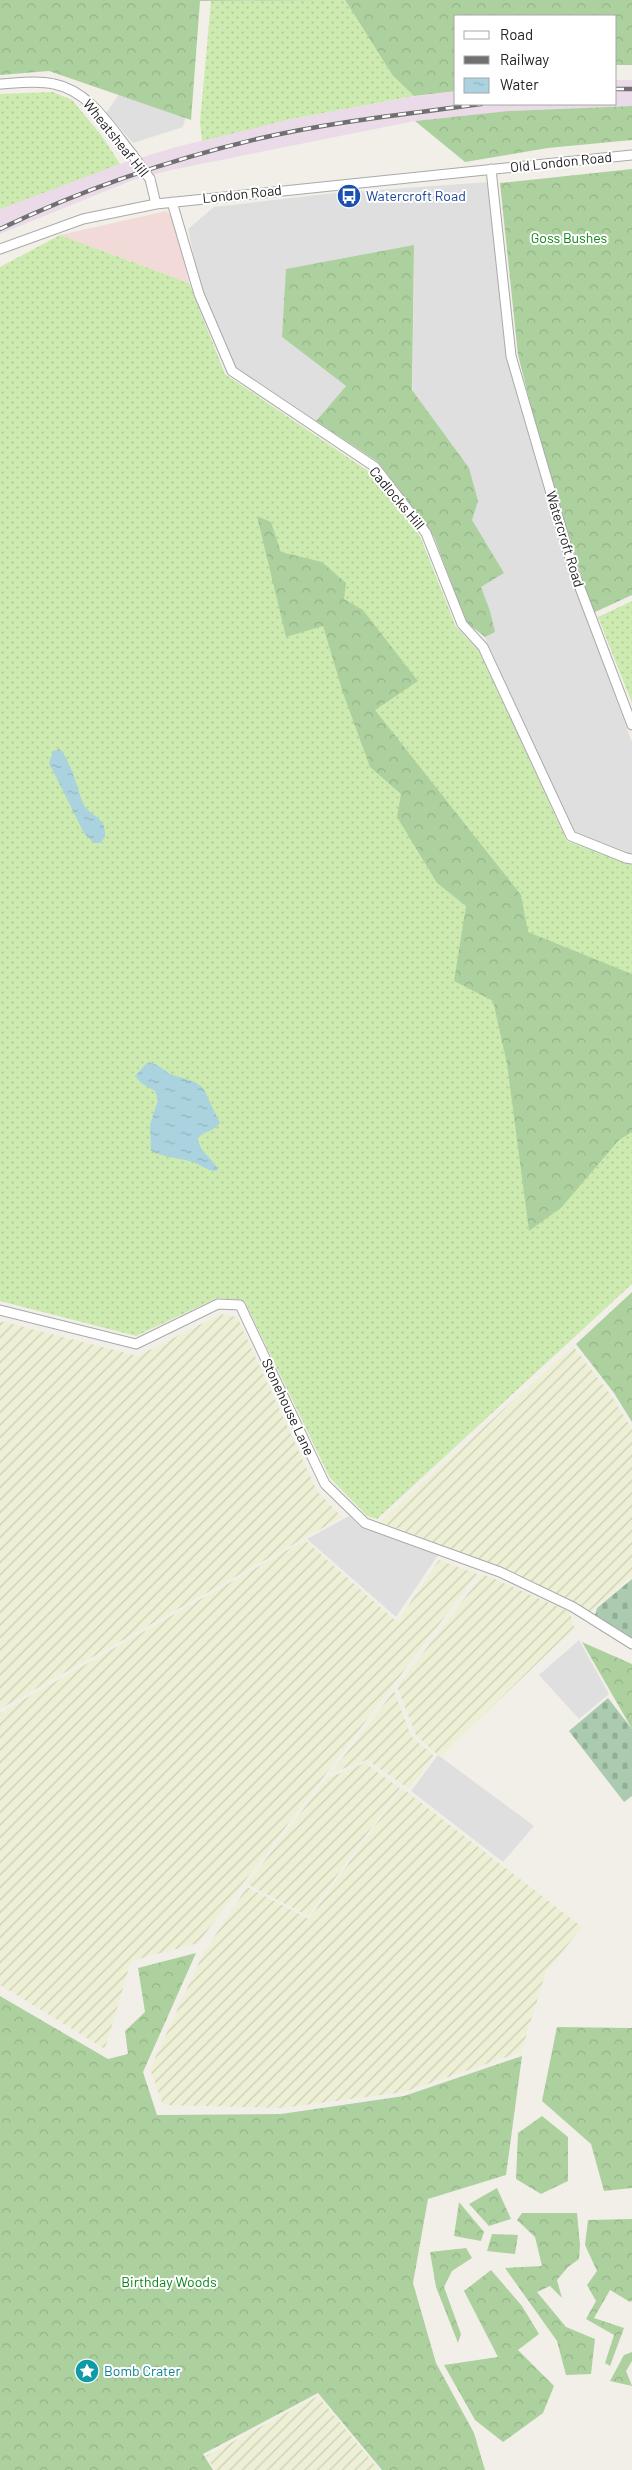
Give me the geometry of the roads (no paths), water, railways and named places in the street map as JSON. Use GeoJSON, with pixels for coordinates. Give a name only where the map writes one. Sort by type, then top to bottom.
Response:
{"type":"FeatureCollection","features":[{"type":"Feature","properties":{"kind":"street","name":"Wheatsheaf Hill"},"geometry":{"type":"LineString","coordinates":[[0,84],[50,83],[77,93],[93,107],[150,179],[156,204]]}},
{"type":"Feature","properties":{"kind":"street","name":"Old London Road"},"geometry":{"type":"LineString","coordinates":[[491,169],[632,154]]}},
{"type":"Feature","properties":{"kind":"street","name":"London Road"},"geometry":{"type":"LineString","coordinates":[[0,249],[83,219],[156,204],[491,169]]}},
{"type":"Feature","properties":{"kind":"street","name":"Watercroft Road"},"geometry":{"type":"LineString","coordinates":[[491,169],[511,356],[574,572],[632,726]]}},
{"type":"Feature","properties":{"kind":"street","name":"Cadlocks Hill"},"geometry":{"type":"LineString","coordinates":[[172,202],[199,294],[232,372],[375,467],[426,532],[462,624],[483,647],[571,836],[626,858],[632,858]]}},
{"type":"Feature","properties":{"kind":"street","name":"Stonehouse Lane"},"geometry":{"type":"LineString","coordinates":[[0,1310],[136,1344],[218,1304],[240,1305],[325,1484],[365,1523],[500,1572],[573,1607],[632,1644]]}},
{"type":"Feature","properties":{"kind":"water"},"geometry":{"type":"Polygon","coordinates":[[[60,749],[71,768],[83,803],[103,824],[105,837],[100,843],[94,843],[84,833],[49,763],[53,751],[60,749]]]}},
{"type":"Feature","properties":{"kind":"water"},"geometry":{"type":"Polygon","coordinates":[[[148,1062],[157,1065],[170,1074],[195,1082],[203,1088],[220,1123],[198,1138],[200,1146],[218,1169],[216,1171],[209,1170],[193,1162],[151,1151],[150,1125],[158,1100],[155,1091],[141,1083],[135,1076],[148,1062]]]}},
{"type":"Feature","properties":{"kind":"railway"},"geometry":{"type":"LineString","coordinates":[[617,89],[632,89]]}},
{"type":"Feature","properties":{"kind":"railway"},"geometry":{"type":"LineString","coordinates":[[0,229],[62,201],[126,177],[224,147],[312,128],[473,105]]}},
{"type":"Feature","properties":{"kind":"place","name":"Watercroft Road"},"geometry":{"type":"Point","coordinates":[349,196]}},
{"type":"Feature","properties":{"kind":"place","name":"Bomb Crater"},"geometry":{"type":"Point","coordinates":[87,2371]}},
{"type":"Feature","properties":{"kind":"park label","name":"Goss Bushes"},"geometry":{"type":"Point","coordinates":[569,238]}},
{"type":"Feature","properties":{"kind":"park label","name":"Birthday Woods"},"geometry":{"type":"Point","coordinates":[169,2282]}}]}
